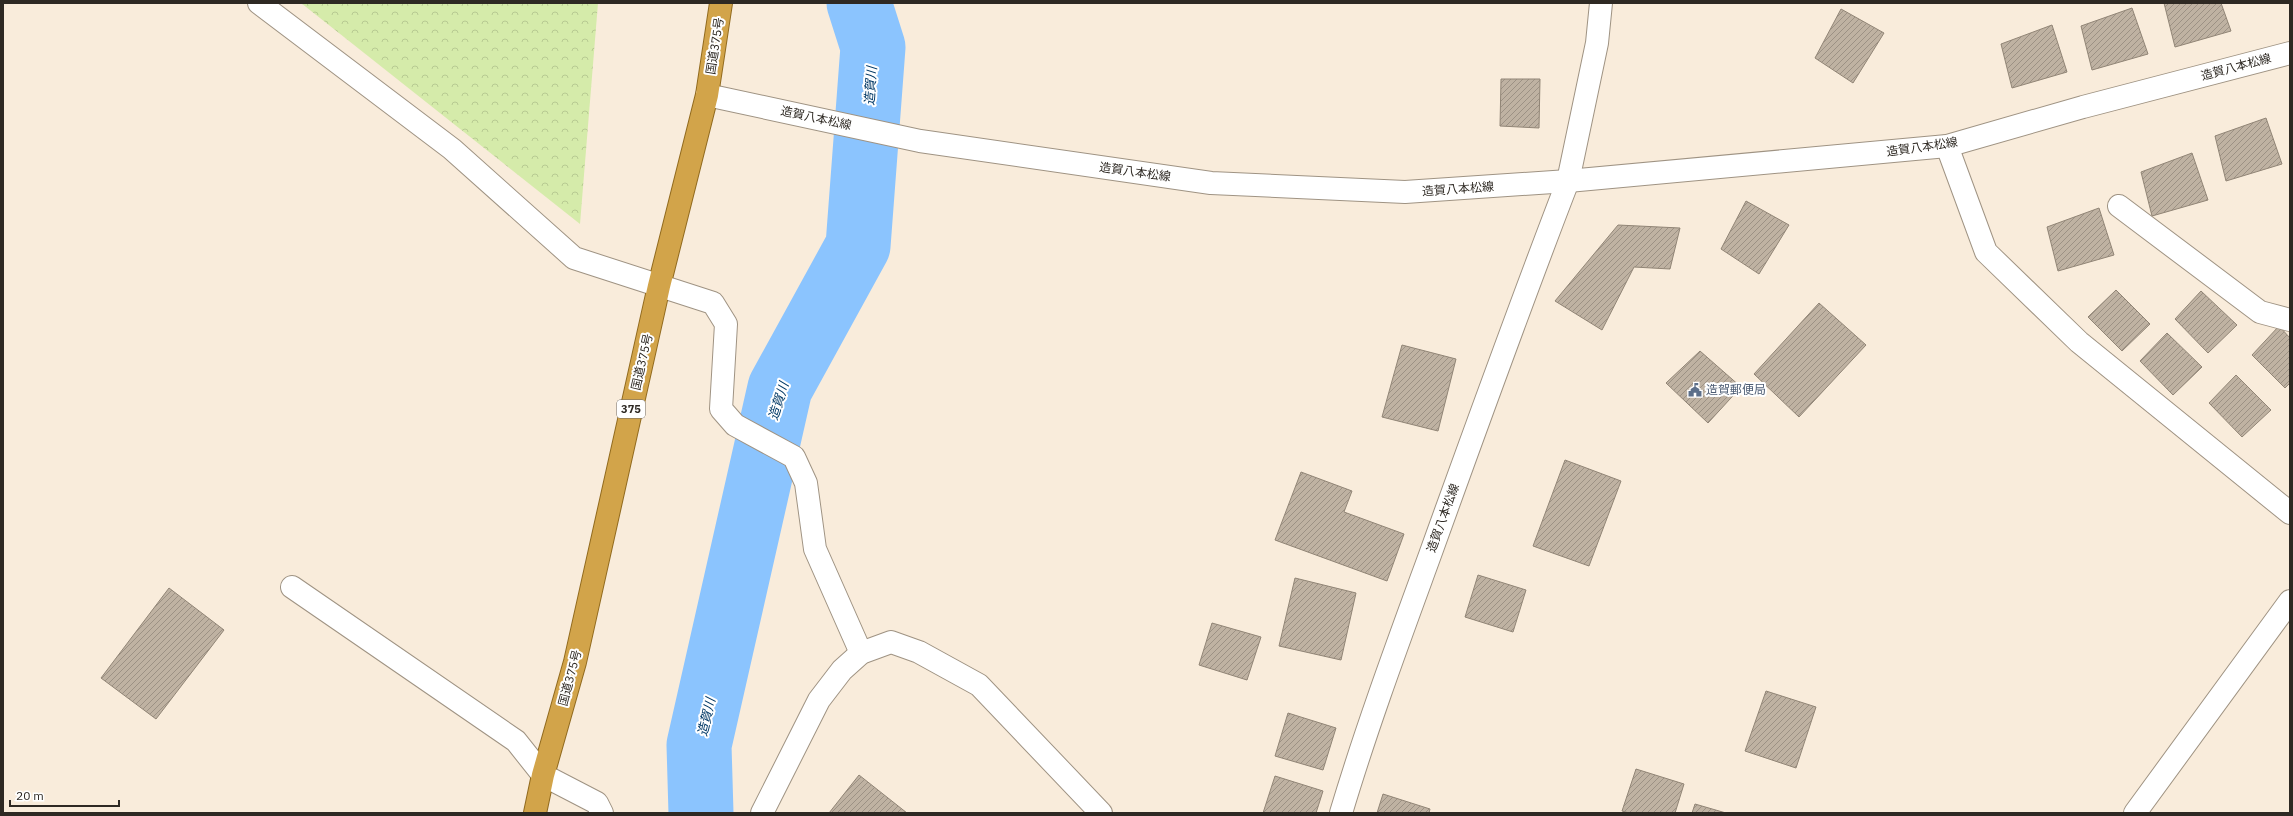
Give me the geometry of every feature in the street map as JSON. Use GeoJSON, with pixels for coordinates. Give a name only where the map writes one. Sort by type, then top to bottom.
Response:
{"type":"FeatureCollection","features":[{"type":"Feature","properties":{"kind":"highway","name":"国道375号"},"geometry":{"type":"LineString","coordinates":[[535,813],[543,775],[575,662],[659,286],[707,95],[721,3]]}},
{"type":"Feature","properties":{"kind":"street"},"geometry":{"type":"LineString","coordinates":[[259,3],[452,149],[574,258],[713,303],[726,324],[721,408],[736,425],[794,457],[806,482],[815,549],[862,653]]}},
{"type":"Feature","properties":{"kind":"street"},"geometry":{"type":"LineString","coordinates":[[1568,181],[1596,42],[1601,3]]}},
{"type":"Feature","properties":{"kind":"street","name":"造賀八本松線"},"geometry":{"type":"LineString","coordinates":[[707,95],[920,141],[1211,183],[1405,192],[1568,181],[1947,146],[2090,105],[2290,53]]}},
{"type":"Feature","properties":{"kind":"street"},"geometry":{"type":"LineString","coordinates":[[1947,146],[1986,252],[2079,342],[2290,513]]}},
{"type":"Feature","properties":{"kind":"street","name":"造賀八本松線"},"geometry":{"type":"LineString","coordinates":[[1341,813],[1357,759],[1446,509],[1530,279],[1568,181]]}},
{"type":"Feature","properties":{"kind":"street"},"geometry":{"type":"LineString","coordinates":[[2119,206],[2260,312],[2290,320]]}},
{"type":"Feature","properties":{"kind":"street"},"geometry":{"type":"LineString","coordinates":[[292,587],[516,741],[543,775],[597,803],[602,813]]}},
{"type":"Feature","properties":{"kind":"street"},"geometry":{"type":"LineString","coordinates":[[2135,813],[2290,601]]}},
{"type":"Feature","properties":{"kind":"street"},"geometry":{"type":"LineString","coordinates":[[762,813],[819,700],[842,670],[862,653],[891,642],[919,652],[979,685],[1101,813]]}},
{"type":"Feature","properties":{"kind":"green space"},"geometry":{"type":"Polygon","coordinates":[[[301,3],[598,3],[580,224],[301,3]]]}},
{"type":"Feature","properties":{"kind":"building"},"geometry":{"type":"Polygon","coordinates":[[[2164,3],[2221,3],[2231,31],[2175,47],[2164,3]]]}},
{"type":"Feature","properties":{"kind":"building"},"geometry":{"type":"Polygon","coordinates":[[[2132,8],[2148,54],[2092,70],[2081,26],[2132,8]]]}},
{"type":"Feature","properties":{"kind":"building"},"geometry":{"type":"Polygon","coordinates":[[[1841,9],[1884,33],[1853,83],[1815,58],[1841,9]]]}},
{"type":"Feature","properties":{"kind":"building"},"geometry":{"type":"Polygon","coordinates":[[[2052,25],[2067,72],[2012,88],[2001,44],[2052,25]]]}},
{"type":"Feature","properties":{"kind":"building"},"geometry":{"type":"Polygon","coordinates":[[[1501,79],[1540,79],[1539,128],[1500,126],[1501,79]]]}},
{"type":"Feature","properties":{"kind":"building"},"geometry":{"type":"Polygon","coordinates":[[[2266,118],[2282,164],[2226,181],[2215,136],[2266,118]]]}},
{"type":"Feature","properties":{"kind":"building"},"geometry":{"type":"Polygon","coordinates":[[[2192,153],[2208,200],[2152,216],[2141,172],[2192,153]]]}},
{"type":"Feature","properties":{"kind":"building"},"geometry":{"type":"Polygon","coordinates":[[[1746,201],[1789,225],[1759,274],[1721,249],[1746,201]]]}},
{"type":"Feature","properties":{"kind":"building"},"geometry":{"type":"Polygon","coordinates":[[[2099,208],[2114,255],[2058,271],[2047,227],[2099,208]]]}},
{"type":"Feature","properties":{"kind":"building"},"geometry":{"type":"Polygon","coordinates":[[[1618,225],[1680,228],[1670,269],[1634,267],[1602,330],[1555,301],[1618,225]]]}},
{"type":"Feature","properties":{"kind":"building"},"geometry":{"type":"Polygon","coordinates":[[[2116,290],[2150,324],[2122,351],[2088,317],[2116,290]]]}},
{"type":"Feature","properties":{"kind":"building"},"geometry":{"type":"Polygon","coordinates":[[[2201,291],[2237,325],[2208,353],[2175,319],[2201,291]]]}},
{"type":"Feature","properties":{"kind":"building"},"geometry":{"type":"Polygon","coordinates":[[[1819,303],[1866,345],[1799,417],[1754,374],[1819,303]]]}},
{"type":"Feature","properties":{"kind":"building"},"geometry":{"type":"Polygon","coordinates":[[[2279,326],[2290,338],[2290,383],[2285,388],[2252,355],[2279,326]]]}},
{"type":"Feature","properties":{"kind":"building"},"geometry":{"type":"Polygon","coordinates":[[[2167,333],[2202,367],[2173,395],[2140,361],[2167,333]]]}},
{"type":"Feature","properties":{"kind":"building"},"geometry":{"type":"Polygon","coordinates":[[[1402,345],[1456,359],[1438,431],[1382,417],[1402,345]]]}},
{"type":"Feature","properties":{"kind":"building"},"geometry":{"type":"Polygon","coordinates":[[[1700,351],[1741,387],[1708,423],[1666,383],[1700,351]]]}},
{"type":"Feature","properties":{"kind":"building"},"geometry":{"type":"Polygon","coordinates":[[[2236,375],[2271,410],[2242,437],[2209,403],[2236,375]]]}},
{"type":"Feature","properties":{"kind":"building"},"geometry":{"type":"Polygon","coordinates":[[[1565,460],[1621,481],[1589,566],[1533,546],[1565,460]]]}},
{"type":"Feature","properties":{"kind":"building"},"geometry":{"type":"Polygon","coordinates":[[[1301,472],[1352,491],[1344,512],[1404,534],[1387,581],[1275,540],[1301,472]]]}},
{"type":"Feature","properties":{"kind":"building"},"geometry":{"type":"Polygon","coordinates":[[[1478,575],[1526,590],[1513,632],[1465,617],[1478,575]]]}},
{"type":"Feature","properties":{"kind":"building"},"geometry":{"type":"Polygon","coordinates":[[[1295,578],[1356,593],[1341,660],[1279,646],[1295,578]]]}},
{"type":"Feature","properties":{"kind":"building"},"geometry":{"type":"Polygon","coordinates":[[[169,588],[224,630],[156,719],[101,678],[169,588]]]}},
{"type":"Feature","properties":{"kind":"building"},"geometry":{"type":"Polygon","coordinates":[[[1212,623],[1261,637],[1247,680],[1199,665],[1212,623]]]}},
{"type":"Feature","properties":{"kind":"building"},"geometry":{"type":"Polygon","coordinates":[[[1766,691],[1816,707],[1796,768],[1745,751],[1766,691]]]}},
{"type":"Feature","properties":{"kind":"building"},"geometry":{"type":"Polygon","coordinates":[[[1288,713],[1336,728],[1323,770],[1275,756],[1288,713]]]}},
{"type":"Feature","properties":{"kind":"building"},"geometry":{"type":"Polygon","coordinates":[[[1636,769],[1684,784],[1675,813],[1629,813],[1622,811],[1636,769]]]}},
{"type":"Feature","properties":{"kind":"building"},"geometry":{"type":"Polygon","coordinates":[[[859,775],[907,813],[829,813],[859,775]]]}},
{"type":"Feature","properties":{"kind":"building"},"geometry":{"type":"Polygon","coordinates":[[[1275,776],[1323,791],[1316,813],[1263,813],[1275,776]]]}},
{"type":"Feature","properties":{"kind":"building"},"geometry":{"type":"Polygon","coordinates":[[[1383,794],[1430,809],[1429,813],[1377,813],[1383,794]]]}},
{"type":"Feature","properties":{"kind":"building"},"geometry":{"type":"Polygon","coordinates":[[[1695,804],[1726,813],[1692,813],[1695,804]]]}},
{"type":"Feature","properties":{"kind":"waterway","name":"造賀川"},"geometry":{"type":"LineString","coordinates":[[701,813],[699,745],[780,388],[858,246],[873,47],[859,3]]}},
{"type":"Feature","properties":{"kind":"place","name":"造賀郵便局"},"geometry":{"type":"Point","coordinates":[1695,390]}}]}
